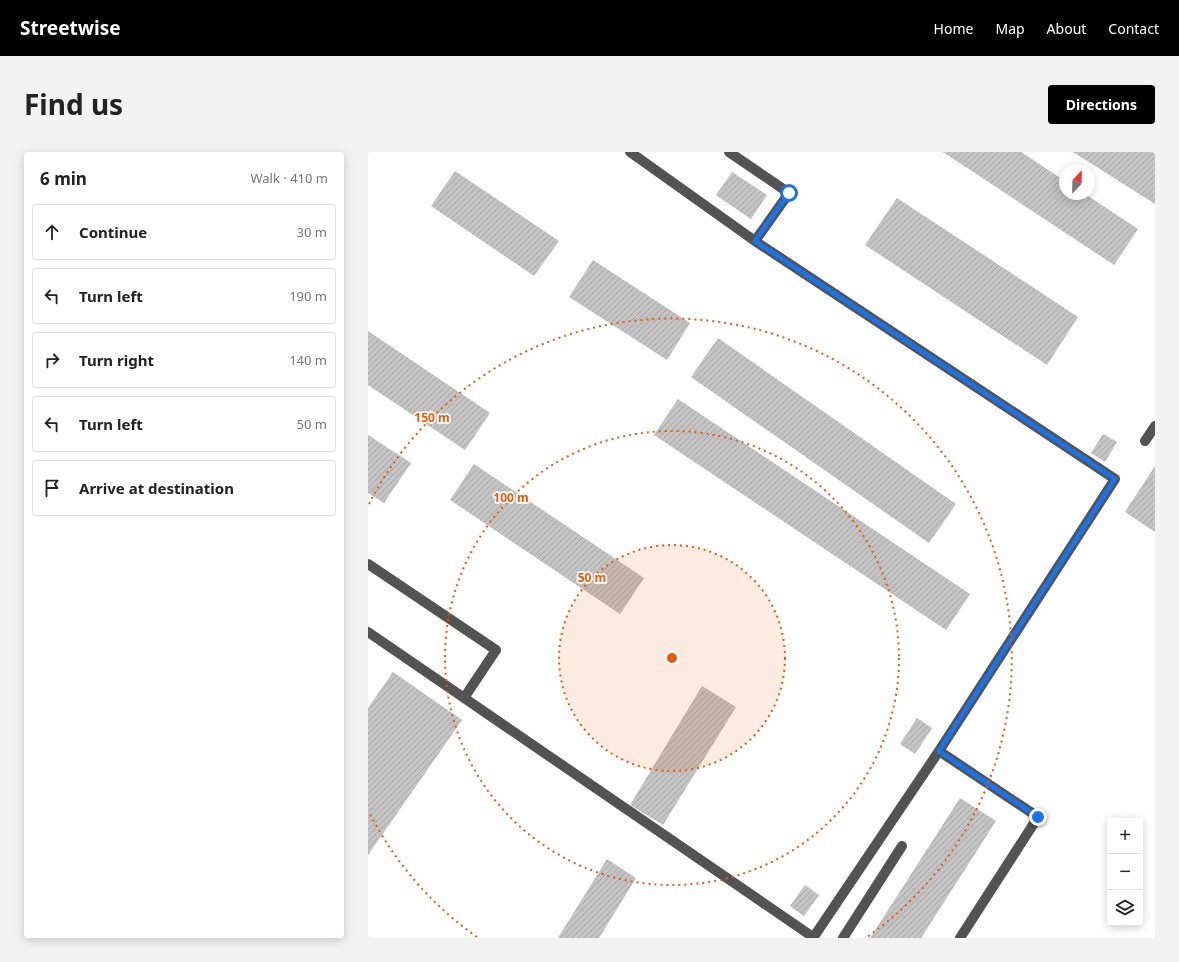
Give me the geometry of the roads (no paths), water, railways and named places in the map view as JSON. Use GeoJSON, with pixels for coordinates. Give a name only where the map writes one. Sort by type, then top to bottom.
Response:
{"type":"FeatureCollection","features":[{"type":"Feature","properties":{"kind":"lane"},"geometry":{"type":"LineString","coordinates":[[368,632],[813,937],[939,751],[1115,479],[755,241],[630,152]]}},
{"type":"Feature","properties":{"kind":"lane"},"geometry":{"type":"LineString","coordinates":[[729,152],[789,193],[755,241]]}},
{"type":"Feature","properties":{"kind":"lane"},"geometry":{"type":"LineString","coordinates":[[1145,441],[1155,426]]}},
{"type":"Feature","properties":{"kind":"lane"},"geometry":{"type":"LineString","coordinates":[[368,564],[496,650],[464,698]]}},
{"type":"Feature","properties":{"kind":"lane"},"geometry":{"type":"LineString","coordinates":[[939,751],[1038,817],[960,938]]}},
{"type":"Feature","properties":{"kind":"lane"},"geometry":{"type":"LineString","coordinates":[[843,938],[902,846]]}}]}
